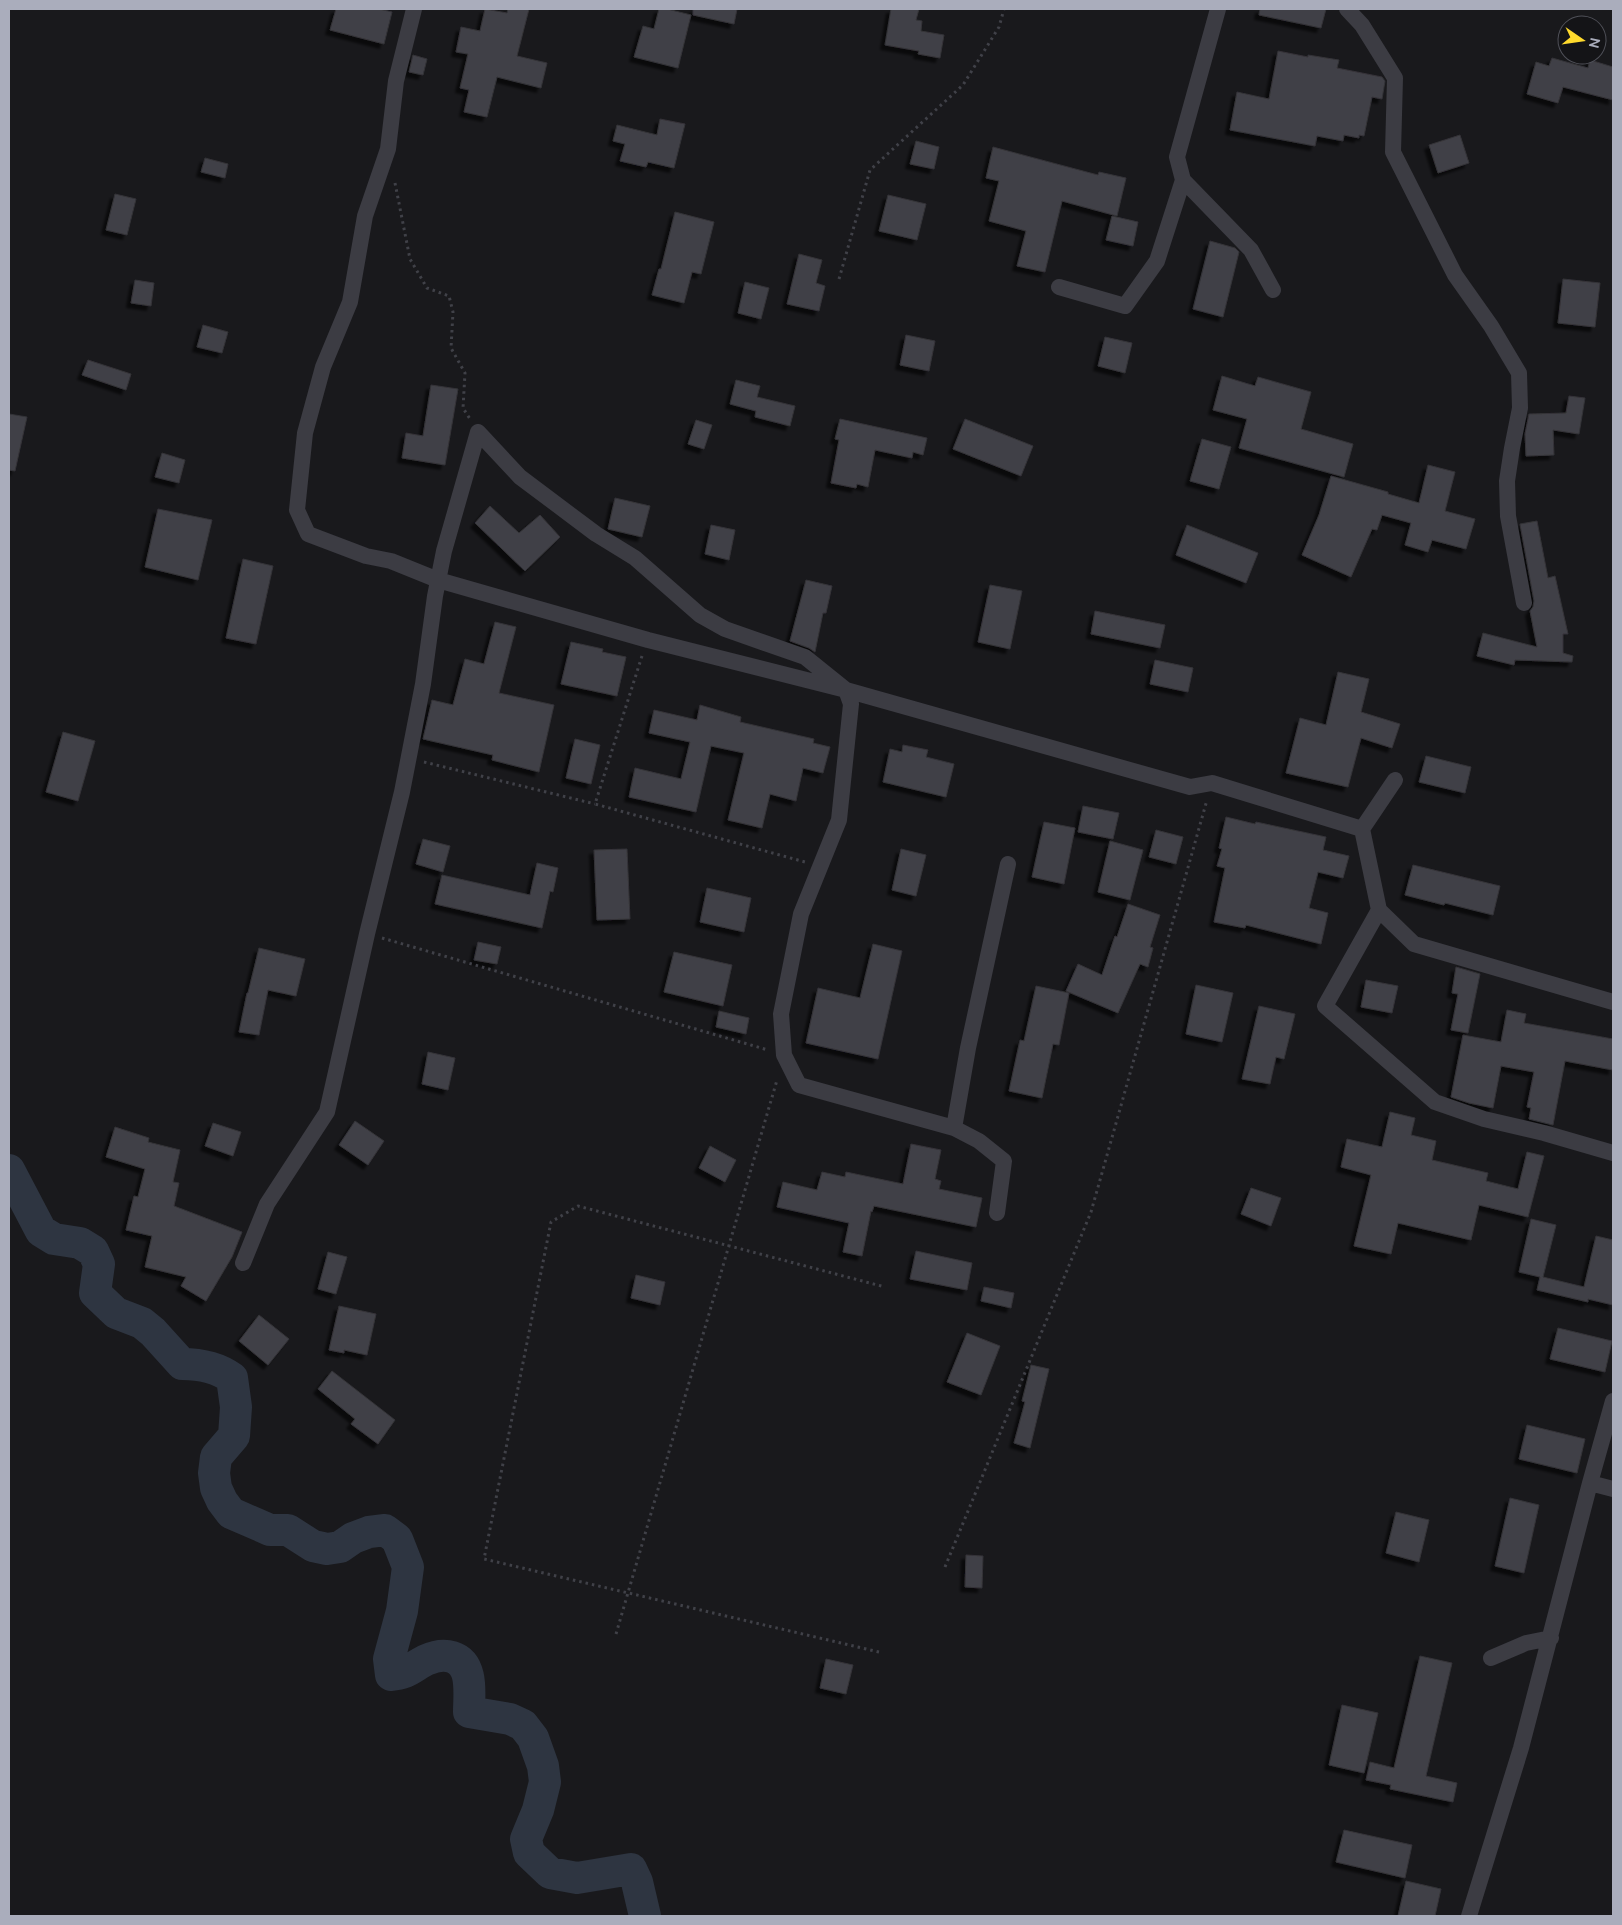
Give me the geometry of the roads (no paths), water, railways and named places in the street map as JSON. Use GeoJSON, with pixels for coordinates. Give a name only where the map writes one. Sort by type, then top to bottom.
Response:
{"type":"FeatureCollection","features":[{"type":"Feature","properties":{"kind":"street"},"geometry":{"type":"LineString","coordinates":[[414,9],[396,80],[388,149],[365,216],[350,302],[323,367],[305,433],[297,510],[308,534],[366,556],[391,561],[438,580],[648,640],[846,690],[1190,787],[1212,783],[1362,829]]}},
{"type":"Feature","properties":{"kind":"street"},"geometry":{"type":"LineString","coordinates":[[1059,287],[1125,306],[1157,261],[1183,180],[1178,157],[1218,9]]}},
{"type":"Feature","properties":{"kind":"street"},"geometry":{"type":"LineString","coordinates":[[1347,9],[1362,25],[1395,78],[1392,152],[1426,215],[1455,275],[1491,326],[1519,373],[1520,408],[1507,481],[1508,516],[1524,603]]}},
{"type":"Feature","properties":{"kind":"street"},"geometry":{"type":"LineString","coordinates":[[1183,180],[1251,250],[1272,290]]}},
{"type":"Feature","properties":{"kind":"street"},"geometry":{"type":"LineString","coordinates":[[243,1263],[267,1204],[327,1112],[408,758],[423,684],[438,580],[450,525],[478,432],[520,477],[596,534],[635,558],[700,615],[725,629],[806,658],[846,690],[851,704],[839,820],[800,914],[781,1014],[784,1055],[799,1085],[954,1128],[979,1141],[1004,1161],[997,1213]]}},
{"type":"Feature","properties":{"kind":"street"},"geometry":{"type":"LineString","coordinates":[[1395,780],[1362,829],[1379,910],[1414,944],[1613,1002]]}},
{"type":"Feature","properties":{"kind":"street"},"geometry":{"type":"LineString","coordinates":[[954,1128],[968,1048],[1008,864]]}},
{"type":"Feature","properties":{"kind":"street"},"geometry":{"type":"LineString","coordinates":[[1379,910],[1325,1006],[1434,1102],[1484,1119],[1544,1133],[1613,1153]]}},
{"type":"Feature","properties":{"kind":"street"},"geometry":{"type":"LineString","coordinates":[[1470,1916],[1521,1748],[1613,1401]]}},
{"type":"Feature","properties":{"kind":"street"},"geometry":{"type":"LineString","coordinates":[[1590,1483],[1613,1489]]}},
{"type":"Feature","properties":{"kind":"street"},"geometry":{"type":"LineString","coordinates":[[1491,1658],[1526,1643],[1550,1638]]}},
{"type":"Feature","properties":{"kind":"waterway"},"geometry":{"type":"LineString","coordinates":[[9,1170],[41,1231],[54,1239],[80,1243],[93,1251],[99,1264],[95,1293],[116,1313],[142,1323],[153,1332],[182,1364],[208,1367],[232,1378],[236,1407],[234,1436],[216,1457],[214,1473],[216,1488],[222,1501],[231,1513],[270,1530],[288,1530],[313,1546],[327,1549],[340,1547],[353,1538],[369,1532],[385,1530],[397,1539],[408,1567],[402,1611],[389,1659],[391,1675],[406,1672],[426,1660],[436,1657],[449,1656],[459,1661],[464,1666],[469,1680],[469,1712],[510,1719],[523,1725],[533,1738],[543,1766],[545,1782],[538,1810],[526,1839],[529,1853],[550,1873],[577,1878],[631,1869],[637,1882],[645,1916]]}}]}
